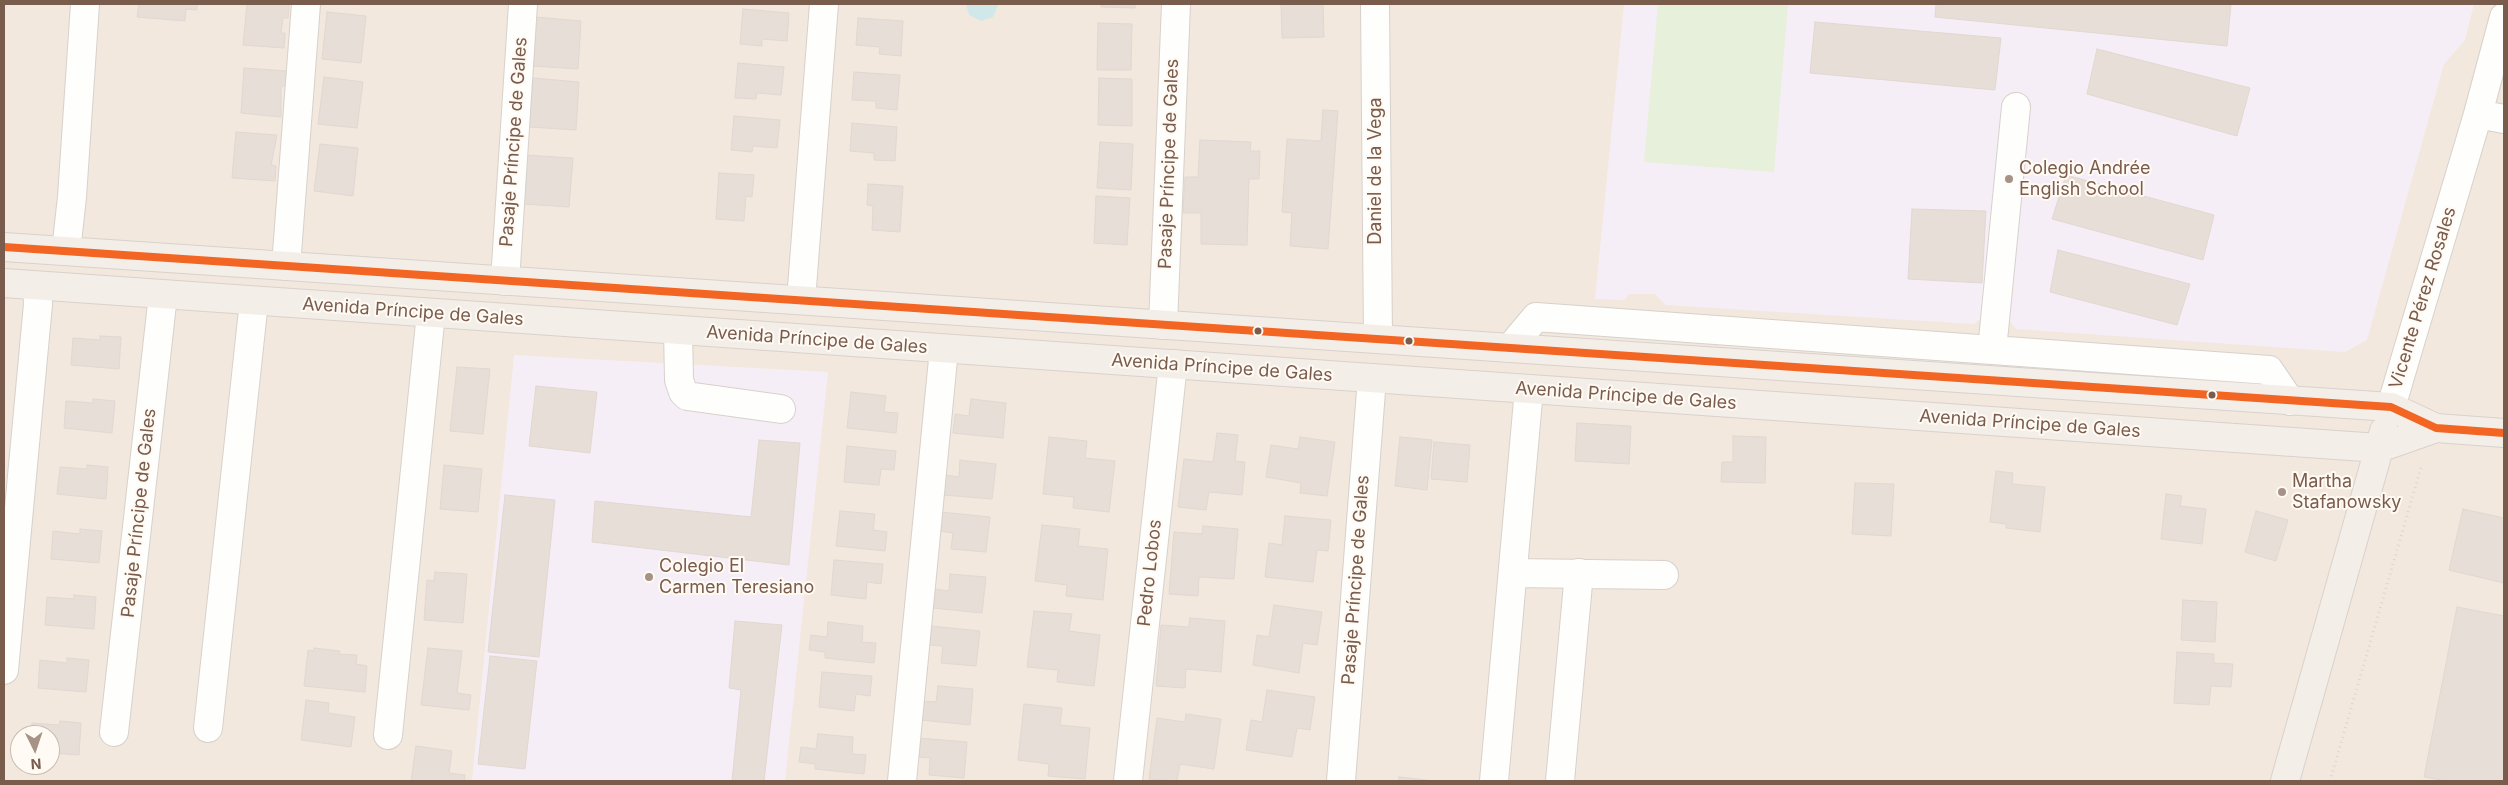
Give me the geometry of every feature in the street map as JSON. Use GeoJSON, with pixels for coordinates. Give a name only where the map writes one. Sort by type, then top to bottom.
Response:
{"type":"FeatureCollection","features":[{"type":"Feature","properties":{"kind":"main road","name":"Avenida Príncipe de Gales"},"geometry":{"type":"LineString","coordinates":[[4,247],[2391,407],[2436,428],[2504,433]]}},
{"type":"Feature","properties":{"kind":"main road","name":"Avenida Príncipe de Gales"},"geometry":{"type":"LineString","coordinates":[[4,283],[2378,448],[2436,428]]}},
{"type":"Feature","properties":{"kind":"main road","name":"Vicente Pérez Rosales"},"geometry":{"type":"LineString","coordinates":[[2285,781],[2391,407]]}},
{"type":"Feature","properties":{"kind":"street"},"geometry":{"type":"LineString","coordinates":[[66,251],[72,197],[85,4]]}},
{"type":"Feature","properties":{"kind":"street"},"geometry":{"type":"LineString","coordinates":[[286,266],[306,4]]}},
{"type":"Feature","properties":{"kind":"street","name":"Pasaje Príncipe de Gales"},"geometry":{"type":"LineString","coordinates":[[505,281],[523,4]]}},
{"type":"Feature","properties":{"kind":"street"},"geometry":{"type":"LineString","coordinates":[[801,300],[824,4]]}},
{"type":"Feature","properties":{"kind":"street","name":"Pasaje Príncipe de Gales"},"geometry":{"type":"LineString","coordinates":[[1163,325],[1176,4]]}},
{"type":"Feature","properties":{"kind":"street","name":"Daniel de la Vega"},"geometry":{"type":"LineString","coordinates":[[1375,4],[1378,339]]}},
{"type":"Feature","properties":{"kind":"street","name":"Vicente Pérez Rosales"},"geometry":{"type":"LineString","coordinates":[[2391,407],[2491,116],[2504,17]]}},
{"type":"Feature","properties":{"kind":"street"},"geometry":{"type":"LineString","coordinates":[[1992,350],[2016,107]]}},
{"type":"Feature","properties":{"kind":"street"},"geometry":{"type":"LineString","coordinates":[[4,670],[38,304],[38,286]]}},
{"type":"Feature","properties":{"kind":"street","name":"Pasaje Príncipe de Gales"},"geometry":{"type":"LineString","coordinates":[[114,732],[163,295]]}},
{"type":"Feature","properties":{"kind":"street"},"geometry":{"type":"LineString","coordinates":[[208,728],[254,301]]}},
{"type":"Feature","properties":{"kind":"street"},"geometry":{"type":"LineString","coordinates":[[388,735],[431,313]]}},
{"type":"Feature","properties":{"kind":"street"},"geometry":{"type":"LineString","coordinates":[[1510,348],[1536,317],[2269,370],[2290,400]]}},
{"type":"Feature","properties":{"kind":"street"},"geometry":{"type":"LineString","coordinates":[[678,330],[679,380],[683,392],[687,396],[781,409]]}},
{"type":"Feature","properties":{"kind":"street"},"geometry":{"type":"LineString","coordinates":[[902,781],[944,348]]}},
{"type":"Feature","properties":{"kind":"street","name":"Pedro Lobos"},"geometry":{"type":"LineString","coordinates":[[1128,781],[1173,364]]}},
{"type":"Feature","properties":{"kind":"street","name":"Pasaje Príncipe de Gales"},"geometry":{"type":"LineString","coordinates":[[1341,781],[1372,378]]}},
{"type":"Feature","properties":{"kind":"street"},"geometry":{"type":"LineString","coordinates":[[1494,781],[1529,389]]}},
{"type":"Feature","properties":{"kind":"street"},"geometry":{"type":"LineString","coordinates":[[1513,573],[1664,575]]}},
{"type":"Feature","properties":{"kind":"street"},"geometry":{"type":"LineString","coordinates":[[1560,781],[1579,574]]}},
{"type":"Feature","properties":{"kind":"path"},"geometry":{"type":"LineString","coordinates":[[2330,781],[2417,477],[2436,428]]}},
{"type":"Feature","properties":{"kind":"shaded area"},"geometry":{"type":"Polygon","coordinates":[[[4,4],[2504,4],[2504,781],[4,781],[4,4]]]}},
{"type":"Feature","properties":{"kind":"shaded area","name":"Colegio Andrée English School"},"geometry":{"type":"Polygon","coordinates":[[[1624,4],[2474,4],[2465,40],[2444,64],[2367,340],[2345,352],[2016,329],[2008,319],[1984,316],[1974,324],[1666,305],[1655,294],[1629,294],[1625,300],[1595,299],[1624,4]]]}},
{"type":"Feature","properties":{"kind":"shaded area","name":"Colegio El Carmen Teresiano"},"geometry":{"type":"Polygon","coordinates":[[[514,355],[828,372],[785,781],[472,781],[514,355]]]}},
{"type":"Feature","properties":{"kind":"green space"},"geometry":{"type":"Polygon","coordinates":[[[1658,4],[1788,4],[1774,172],[1644,162],[1658,4]]]}},
{"type":"Feature","properties":{"kind":"water"},"geometry":{"type":"Polygon","coordinates":[[[966,4],[998,4],[998,6],[993,17],[981,21],[969,15],[966,4]]]}},
{"type":"Feature","properties":{"kind":"building"},"geometry":{"type":"Polygon","coordinates":[[[139,4],[197,4],[197,10],[186,9],[185,21],[137,17],[139,4]]]}},
{"type":"Feature","properties":{"kind":"building"},"geometry":{"type":"Polygon","coordinates":[[[247,4],[289,4],[288,18],[283,18],[281,33],[285,33],[284,48],[243,45],[247,4]]]}},
{"type":"Feature","properties":{"kind":"building"},"geometry":{"type":"Polygon","coordinates":[[[1101,4],[1135,4],[1135,8],[1101,7],[1101,4]]]}},
{"type":"Feature","properties":{"kind":"building"},"geometry":{"type":"Polygon","coordinates":[[[1281,4],[1323,4],[1324,37],[1282,38],[1281,4]]]}},
{"type":"Feature","properties":{"kind":"building"},"geometry":{"type":"Polygon","coordinates":[[[1936,4],[2231,4],[2227,46],[1935,17],[1936,4]]]}},
{"type":"Feature","properties":{"kind":"building"},"geometry":{"type":"Polygon","coordinates":[[[743,9],[789,13],[787,41],[762,39],[762,46],[740,44],[743,9]]]}},
{"type":"Feature","properties":{"kind":"building"},"geometry":{"type":"Polygon","coordinates":[[[327,12],[366,16],[361,63],[322,59],[327,12]]]}},
{"type":"Feature","properties":{"kind":"building"},"geometry":{"type":"Polygon","coordinates":[[[535,17],[581,21],[578,69],[531,66],[535,17]]]}},
{"type":"Feature","properties":{"kind":"building"},"geometry":{"type":"Polygon","coordinates":[[[858,18],[903,21],[901,56],[879,54],[880,47],[856,45],[858,18]]]}},
{"type":"Feature","properties":{"kind":"building"},"geometry":{"type":"Polygon","coordinates":[[[1815,22],[2001,38],[1995,90],[1810,73],[1815,22]]]}},
{"type":"Feature","properties":{"kind":"building"},"geometry":{"type":"Polygon","coordinates":[[[1098,23],[1132,24],[1131,70],[1097,70],[1098,23]]]}},
{"type":"Feature","properties":{"kind":"building"},"geometry":{"type":"Polygon","coordinates":[[[2097,49],[2250,88],[2237,136],[2087,94],[2097,49]]]}},
{"type":"Feature","properties":{"kind":"building"},"geometry":{"type":"Polygon","coordinates":[[[738,63],[784,67],[781,95],[757,93],[756,99],[735,98],[738,63]]]}},
{"type":"Feature","properties":{"kind":"building"},"geometry":{"type":"Polygon","coordinates":[[[244,68],[287,71],[286,86],[281,86],[281,117],[241,113],[244,68]]]}},
{"type":"Feature","properties":{"kind":"building"},"geometry":{"type":"Polygon","coordinates":[[[854,72],[900,75],[897,110],[876,108],[876,101],[852,100],[854,72]]]}},
{"type":"Feature","properties":{"kind":"building"},"geometry":{"type":"Polygon","coordinates":[[[324,77],[363,82],[357,128],[318,124],[324,77]]]}},
{"type":"Feature","properties":{"kind":"building"},"geometry":{"type":"Polygon","coordinates":[[[533,78],[579,82],[576,130],[529,127],[533,78]]]}},
{"type":"Feature","properties":{"kind":"building"},"geometry":{"type":"Polygon","coordinates":[[[1099,78],[1132,79],[1132,126],[1098,125],[1099,78]]]}},
{"type":"Feature","properties":{"kind":"building"},"geometry":{"type":"Polygon","coordinates":[[[1323,110],[1338,111],[1328,249],[1290,246],[1292,213],[1282,212],[1287,139],[1321,141],[1323,110]]]}},
{"type":"Feature","properties":{"kind":"building"},"geometry":{"type":"Polygon","coordinates":[[[734,116],[780,120],[777,148],[753,146],[752,152],[731,150],[734,116]]]}},
{"type":"Feature","properties":{"kind":"building"},"geometry":{"type":"Polygon","coordinates":[[[852,123],[897,127],[895,161],[874,160],[874,153],[850,151],[852,123]]]}},
{"type":"Feature","properties":{"kind":"building"},"geometry":{"type":"Polygon","coordinates":[[[236,132],[277,135],[271,165],[276,166],[275,181],[232,178],[236,132]]]}},
{"type":"Feature","properties":{"kind":"building"},"geometry":{"type":"Polygon","coordinates":[[[1200,140],[1251,142],[1250,151],[1260,151],[1259,179],[1249,179],[1247,245],[1201,244],[1201,213],[1183,213],[1185,177],[1198,177],[1200,140]]]}},
{"type":"Feature","properties":{"kind":"building"},"geometry":{"type":"Polygon","coordinates":[[[1100,142],[1133,144],[1131,190],[1097,188],[1100,142]]]}},
{"type":"Feature","properties":{"kind":"building"},"geometry":{"type":"Polygon","coordinates":[[[320,144],[358,148],[353,196],[314,191],[320,144]]]}},
{"type":"Feature","properties":{"kind":"building"},"geometry":{"type":"Polygon","coordinates":[[[526,155],[573,158],[569,207],[523,204],[526,155]]]}},
{"type":"Feature","properties":{"kind":"building"},"geometry":{"type":"Polygon","coordinates":[[[719,173],[754,175],[752,197],[746,196],[744,221],[716,219],[719,173]]]}},
{"type":"Feature","properties":{"kind":"building"},"geometry":{"type":"Polygon","coordinates":[[[2066,175],[2214,215],[2203,260],[2052,219],[2066,175]]]}},
{"type":"Feature","properties":{"kind":"building"},"geometry":{"type":"Polygon","coordinates":[[[868,184],[903,186],[900,232],[872,230],[873,206],[867,205],[868,184]]]}},
{"type":"Feature","properties":{"kind":"building"},"geometry":{"type":"Polygon","coordinates":[[[1096,196],[1130,198],[1127,245],[1094,243],[1096,196]]]}},
{"type":"Feature","properties":{"kind":"building"},"geometry":{"type":"Polygon","coordinates":[[[1912,209],[1986,211],[1982,283],[1908,279],[1912,209]]]}},
{"type":"Feature","properties":{"kind":"building"},"geometry":{"type":"Polygon","coordinates":[[[2058,250],[2190,284],[2177,325],[2050,292],[2058,250]]]}},
{"type":"Feature","properties":{"kind":"building"},"geometry":{"type":"Polygon","coordinates":[[[100,336],[121,337],[119,369],[71,365],[73,338],[100,340],[100,336]]]}},
{"type":"Feature","properties":{"kind":"building"},"geometry":{"type":"Polygon","coordinates":[[[457,367],[490,369],[483,434],[450,431],[457,367]]]}},
{"type":"Feature","properties":{"kind":"building"},"geometry":{"type":"Polygon","coordinates":[[[536,386],[597,392],[590,453],[529,446],[536,386]]]}},
{"type":"Feature","properties":{"kind":"building"},"geometry":{"type":"Polygon","coordinates":[[[851,392],[886,396],[884,412],[898,413],[896,433],[847,428],[851,392]]]}},
{"type":"Feature","properties":{"kind":"building"},"geometry":{"type":"Polygon","coordinates":[[[93,399],[115,401],[112,433],[64,428],[66,401],[93,403],[93,399]]]}},
{"type":"Feature","properties":{"kind":"building"},"geometry":{"type":"Polygon","coordinates":[[[971,399],[1006,403],[1003,438],[953,433],[955,414],[969,416],[971,399]]]}},
{"type":"Feature","properties":{"kind":"building"},"geometry":{"type":"Polygon","coordinates":[[[1577,423],[1631,426],[1629,464],[1575,461],[1577,423]]]}},
{"type":"Feature","properties":{"kind":"building"},"geometry":{"type":"Polygon","coordinates":[[[1217,433],[1238,435],[1235,461],[1245,462],[1242,495],[1209,492],[1206,510],[1178,507],[1184,459],[1213,462],[1217,433]]]}},
{"type":"Feature","properties":{"kind":"building"},"geometry":{"type":"Polygon","coordinates":[[[1733,436],[1766,437],[1765,483],[1721,482],[1722,462],[1733,462],[1733,436]]]}},
{"type":"Feature","properties":{"kind":"building"},"geometry":{"type":"Polygon","coordinates":[[[1049,437],[1087,441],[1085,458],[1115,461],[1109,512],[1073,508],[1074,497],[1043,494],[1049,437]]]}},
{"type":"Feature","properties":{"kind":"building"},"geometry":{"type":"Polygon","coordinates":[[[1300,437],[1335,442],[1327,496],[1300,493],[1301,483],[1266,477],[1271,445],[1298,449],[1300,437]]]}},
{"type":"Feature","properties":{"kind":"building"},"geometry":{"type":"Polygon","coordinates":[[[1400,437],[1432,440],[1427,490],[1395,486],[1400,437]]]}},
{"type":"Feature","properties":{"kind":"building"},"geometry":{"type":"Polygon","coordinates":[[[759,440],[800,443],[789,565],[592,542],[595,501],[751,517],[759,440]]]}},
{"type":"Feature","properties":{"kind":"building"},"geometry":{"type":"Polygon","coordinates":[[[1434,442],[1470,445],[1467,482],[1431,479],[1434,442]]]}},
{"type":"Feature","properties":{"kind":"building"},"geometry":{"type":"Polygon","coordinates":[[[847,446],[896,451],[894,470],[881,469],[879,485],[844,482],[847,446]]]}},
{"type":"Feature","properties":{"kind":"building"},"geometry":{"type":"Polygon","coordinates":[[[960,460],[996,464],[992,499],[943,495],[945,475],[959,477],[960,460]]]}},
{"type":"Feature","properties":{"kind":"building"},"geometry":{"type":"Polygon","coordinates":[[[87,465],[108,467],[106,499],[57,494],[60,467],[87,469],[87,465]]]}},
{"type":"Feature","properties":{"kind":"building"},"geometry":{"type":"Polygon","coordinates":[[[444,465],[482,469],[478,512],[440,509],[444,465]]]}},
{"type":"Feature","properties":{"kind":"building"},"geometry":{"type":"Polygon","coordinates":[[[1996,471],[2013,473],[2012,484],[2045,487],[2040,532],[2006,528],[2006,524],[1990,522],[1996,471]]]}},
{"type":"Feature","properties":{"kind":"building"},"geometry":{"type":"Polygon","coordinates":[[[1855,483],[1894,484],[1891,536],[1852,534],[1855,483]]]}},
{"type":"Feature","properties":{"kind":"building"},"geometry":{"type":"Polygon","coordinates":[[[2166,494],[2182,496],[2180,506],[2206,509],[2202,544],[2161,539],[2166,494]]]}},
{"type":"Feature","properties":{"kind":"building"},"geometry":{"type":"Polygon","coordinates":[[[505,495],[555,500],[539,657],[488,652],[505,495]]]}},
{"type":"Feature","properties":{"kind":"building"},"geometry":{"type":"Polygon","coordinates":[[[2463,509],[2504,518],[2504,583],[2449,570],[2463,509]]]}},
{"type":"Feature","properties":{"kind":"building"},"geometry":{"type":"Polygon","coordinates":[[[840,511],[875,514],[873,530],[887,532],[885,551],[836,546],[840,511]]]}},
{"type":"Feature","properties":{"kind":"building"},"geometry":{"type":"Polygon","coordinates":[[[2256,511],[2288,520],[2276,561],[2245,552],[2256,511]]]}},
{"type":"Feature","properties":{"kind":"building"},"geometry":{"type":"Polygon","coordinates":[[[941,512],[990,517],[986,552],[951,549],[953,533],[939,531],[941,512]]]}},
{"type":"Feature","properties":{"kind":"building"},"geometry":{"type":"Polygon","coordinates":[[[1285,516],[1331,520],[1328,551],[1317,550],[1313,582],[1265,577],[1269,543],[1282,545],[1285,516]]]}},
{"type":"Feature","properties":{"kind":"building"},"geometry":{"type":"Polygon","coordinates":[[[1042,525],[1080,529],[1078,546],[1108,549],[1103,600],[1066,596],[1067,585],[1035,581],[1042,525]]]}},
{"type":"Feature","properties":{"kind":"building"},"geometry":{"type":"Polygon","coordinates":[[[1203,526],[1238,529],[1234,579],[1199,577],[1198,596],[1169,594],[1174,532],[1202,534],[1203,526]]]}},
{"type":"Feature","properties":{"kind":"building"},"geometry":{"type":"Polygon","coordinates":[[[80,529],[102,531],[99,563],[51,559],[53,531],[80,534],[80,529]]]}},
{"type":"Feature","properties":{"kind":"building"},"geometry":{"type":"Polygon","coordinates":[[[834,560],[883,564],[881,584],[867,582],[866,599],[831,595],[834,560]]]}},
{"type":"Feature","properties":{"kind":"building"},"geometry":{"type":"Polygon","coordinates":[[[435,572],[467,574],[463,623],[424,620],[427,580],[434,581],[435,572]]]}},
{"type":"Feature","properties":{"kind":"building"},"geometry":{"type":"Polygon","coordinates":[[[950,574],[986,577],[982,613],[933,608],[935,589],[949,591],[950,574]]]}},
{"type":"Feature","properties":{"kind":"building"},"geometry":{"type":"Polygon","coordinates":[[[74,595],[96,597],[94,629],[45,625],[47,597],[74,599],[74,595]]]}},
{"type":"Feature","properties":{"kind":"building"},"geometry":{"type":"Polygon","coordinates":[[[2183,600],[2217,602],[2215,642],[2181,640],[2183,600]]]}},
{"type":"Feature","properties":{"kind":"building"},"geometry":{"type":"Polygon","coordinates":[[[1274,605],[1322,612],[1317,645],[1303,643],[1299,673],[1253,665],[1257,635],[1269,637],[1274,605]]]}},
{"type":"Feature","properties":{"kind":"building"},"geometry":{"type":"Polygon","coordinates":[[[2457,607],[2504,616],[2504,781],[2447,781],[2424,777],[2457,607]]]}},
{"type":"Feature","properties":{"kind":"building"},"geometry":{"type":"Polygon","coordinates":[[[1034,611],[1072,614],[1069,631],[1100,635],[1094,686],[1057,682],[1058,670],[1027,667],[1034,611]]]}},
{"type":"Feature","properties":{"kind":"building"},"geometry":{"type":"Polygon","coordinates":[[[1190,618],[1225,621],[1221,672],[1186,669],[1185,688],[1156,686],[1161,625],[1189,627],[1190,618]]]}},
{"type":"Feature","properties":{"kind":"building"},"geometry":{"type":"Polygon","coordinates":[[[735,621],[782,625],[764,781],[732,781],[741,690],[729,688],[735,621]]]}},
{"type":"Feature","properties":{"kind":"building"},"geometry":{"type":"Polygon","coordinates":[[[828,622],[863,626],[862,642],[876,643],[874,663],[825,658],[825,652],[809,650],[811,635],[827,637],[828,622]]]}},
{"type":"Feature","properties":{"kind":"building"},"geometry":{"type":"Polygon","coordinates":[[[931,626],[980,631],[976,666],[941,663],[943,646],[929,645],[931,626]]]}},
{"type":"Feature","properties":{"kind":"building"},"geometry":{"type":"Polygon","coordinates":[[[314,648],[340,651],[339,654],[357,655],[356,664],[367,666],[365,692],[304,686],[308,650],[314,651],[314,648]]]}},
{"type":"Feature","properties":{"kind":"building"},"geometry":{"type":"Polygon","coordinates":[[[428,648],[462,651],[457,693],[471,695],[469,710],[421,705],[428,648]]]}},
{"type":"Feature","properties":{"kind":"building"},"geometry":{"type":"Polygon","coordinates":[[[2177,652],[2214,654],[2214,663],[2233,664],[2231,687],[2211,686],[2209,705],[2174,703],[2177,652]]]}},
{"type":"Feature","properties":{"kind":"building"},"geometry":{"type":"Polygon","coordinates":[[[490,656],[537,661],[525,769],[478,764],[490,656]]]}},
{"type":"Feature","properties":{"kind":"building"},"geometry":{"type":"Polygon","coordinates":[[[67,658],[89,660],[86,692],[38,688],[40,660],[67,663],[67,658]]]}},
{"type":"Feature","properties":{"kind":"building"},"geometry":{"type":"Polygon","coordinates":[[[822,672],[872,676],[870,696],[856,694],[854,711],[819,707],[822,672]]]}},
{"type":"Feature","properties":{"kind":"building"},"geometry":{"type":"Polygon","coordinates":[[[938,686],[973,689],[970,725],[921,720],[922,701],[936,702],[938,686]]]}},
{"type":"Feature","properties":{"kind":"building"},"geometry":{"type":"Polygon","coordinates":[[[1267,690],[1315,697],[1310,730],[1297,728],[1292,757],[1246,750],[1251,720],[1262,722],[1267,690]]]}},
{"type":"Feature","properties":{"kind":"building"},"geometry":{"type":"Polygon","coordinates":[[[306,700],[329,703],[328,713],[355,717],[351,747],[301,740],[306,700]]]}},
{"type":"Feature","properties":{"kind":"building"},"geometry":{"type":"Polygon","coordinates":[[[1024,704],[1062,708],[1060,725],[1090,728],[1085,779],[1048,776],[1049,764],[1018,760],[1024,704]]]}},
{"type":"Feature","properties":{"kind":"building"},"geometry":{"type":"Polygon","coordinates":[[[1186,714],[1221,719],[1214,769],[1180,764],[1177,781],[1149,779],[1157,718],[1185,722],[1186,714]]]}},
{"type":"Feature","properties":{"kind":"building"},"geometry":{"type":"Polygon","coordinates":[[[60,721],[81,723],[79,755],[60,754],[60,721]]]}},
{"type":"Feature","properties":{"kind":"building"},"geometry":{"type":"Polygon","coordinates":[[[32,723],[59,725],[32,725],[32,723]]]}},
{"type":"Feature","properties":{"kind":"building"},"geometry":{"type":"Polygon","coordinates":[[[818,734],[853,737],[852,754],[866,755],[864,774],[815,769],[815,764],[799,762],[801,747],[816,749],[818,734]]]}},
{"type":"Feature","properties":{"kind":"building"},"geometry":{"type":"Polygon","coordinates":[[[918,738],[967,742],[964,778],[929,775],[930,758],[916,757],[918,738]]]}},
{"type":"Feature","properties":{"kind":"building"},"geometry":{"type":"Polygon","coordinates":[[[416,746],[452,751],[449,773],[465,775],[464,781],[411,781],[416,746]]]}},
{"type":"Feature","properties":{"kind":"building"},"geometry":{"type":"Polygon","coordinates":[[[1399,777],[1435,781],[1398,781],[1399,777]]]}},
{"type":"Feature","properties":{"kind":"transit line"},"geometry":{"type":"LineString","coordinates":[[4,247],[2391,407],[2436,428],[2504,433]]}},
{"type":"Feature","properties":{"kind":"place","name":"Colegio Andrée English School"},"geometry":{"type":"Point","coordinates":[2009,179]}},
{"type":"Feature","properties":{"kind":"place","name":"Martha Stafanowsky"},"geometry":{"type":"Point","coordinates":[2282,492]}},
{"type":"Feature","properties":{"kind":"place","name":"Colegio El Carmen Teresiano"},"geometry":{"type":"Point","coordinates":[649,577]}}]}
